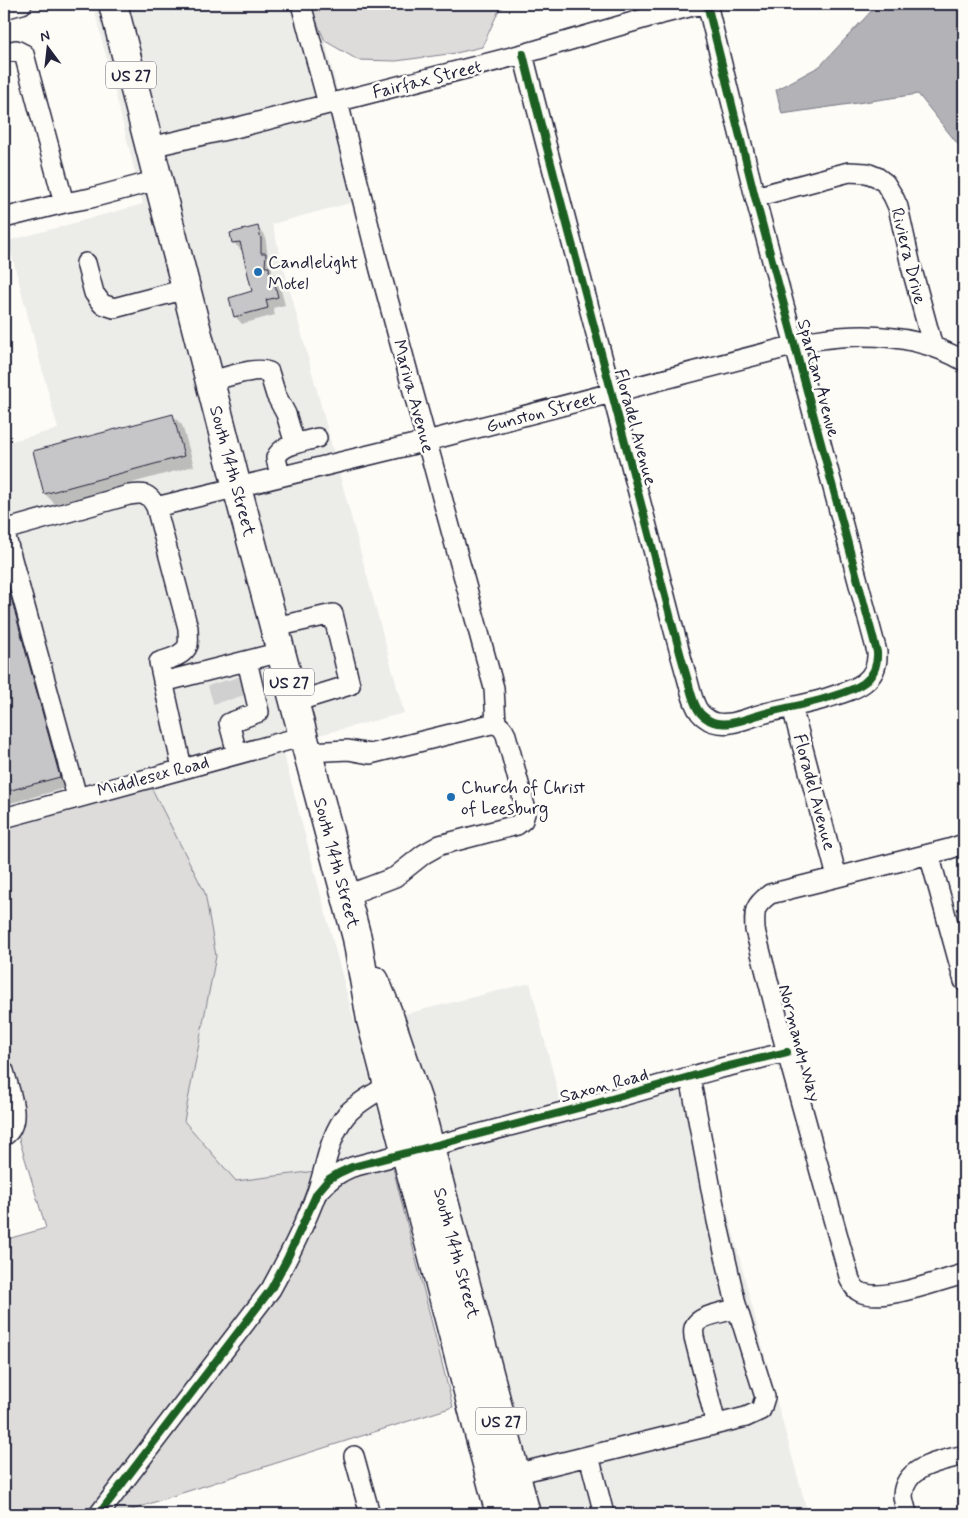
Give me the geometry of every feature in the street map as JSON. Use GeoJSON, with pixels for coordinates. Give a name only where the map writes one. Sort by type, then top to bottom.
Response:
{"type":"FeatureCollection","features":[{"type":"Feature","properties":{"kind":"highway","name":"South 14th Street"},"geometry":{"type":"LineString","coordinates":[[113,4],[237,486],[357,938],[370,1020],[388,1085],[417,1149],[526,1514]]}},
{"type":"Feature","properties":{"kind":"highway","name":"South 14th Street"},"geometry":{"type":"LineString","coordinates":[[357,938],[388,1013],[418,1102],[417,1149],[500,1514]]}},
{"type":"Feature","properties":{"kind":"street","name":"Mariva Avenue"},"geometry":{"type":"LineString","coordinates":[[301,4],[333,103],[494,688],[496,724]]}},
{"type":"Feature","properties":{"kind":"street","name":"Fairfax Street"},"geometry":{"type":"LineString","coordinates":[[150,147],[225,130],[523,54],[701,4]]}},
{"type":"Feature","properties":{"kind":"street","name":"Spartan Avenue"},"geometry":{"type":"LineString","coordinates":[[707,4],[755,197],[877,652],[878,661],[875,671],[870,678],[858,686],[816,702],[792,707]]}},
{"type":"Feature","properties":{"kind":"street"},"geometry":{"type":"LineString","coordinates":[[4,52],[16,50],[24,54],[64,203]]}},
{"type":"Feature","properties":{"kind":"street","name":"Floradel Avenue"},"geometry":{"type":"LineString","coordinates":[[523,54],[554,178],[695,704],[701,714],[708,720],[719,723],[742,721],[792,707],[837,877]]}},
{"type":"Feature","properties":{"kind":"street","name":"Riviera Drive"},"geometry":{"type":"LineString","coordinates":[[755,197],[849,172],[867,173],[885,183],[898,207],[932,347]]}},
{"type":"Feature","properties":{"kind":"street"},"geometry":{"type":"LineString","coordinates":[[4,218],[158,180]]}},
{"type":"Feature","properties":{"kind":"street"},"geometry":{"type":"LineString","coordinates":[[86,262],[94,293],[102,304],[114,308],[186,288]]}},
{"type":"Feature","properties":{"kind":"street","name":"Gunston Street"},"geometry":{"type":"LineString","coordinates":[[156,507],[427,441],[832,337],[858,335],[903,339],[952,354],[964,361]]}},
{"type":"Feature","properties":{"kind":"street"},"geometry":{"type":"LineString","coordinates":[[210,381],[257,370],[269,372],[276,396],[286,414],[296,444]]}},
{"type":"Feature","properties":{"kind":"street"},"geometry":{"type":"LineString","coordinates":[[280,476],[276,462],[277,454],[280,450],[317,438]]}},
{"type":"Feature","properties":{"kind":"street"},"geometry":{"type":"LineString","coordinates":[[77,797],[4,530],[140,493],[148,496],[156,507],[188,628],[188,645],[182,653],[159,662],[182,768]]}},
{"type":"Feature","properties":{"kind":"street"},"geometry":{"type":"LineString","coordinates":[[163,682],[223,674],[247,661],[278,640],[333,614],[350,685],[294,702]]}},
{"type":"Feature","properties":{"kind":"street"},"geometry":{"type":"LineString","coordinates":[[237,753],[234,712],[259,712],[247,661]]}},
{"type":"Feature","properties":{"kind":"street"},"geometry":{"type":"LineString","coordinates":[[346,896],[395,877],[424,854],[440,845],[517,824],[523,820],[526,810],[506,736],[501,727],[496,724]]}},
{"type":"Feature","properties":{"kind":"street","name":"Middlesex Road"},"geometry":{"type":"LineString","coordinates":[[4,818],[237,753],[306,744],[370,754],[496,724]]}},
{"type":"Feature","properties":{"kind":"street","name":"Normandy Way"},"geometry":{"type":"LineString","coordinates":[[964,844],[770,894],[760,901],[754,915],[755,930],[787,1052],[850,1280],[859,1292],[888,1295],[964,1274]]}},
{"type":"Feature","properties":{"kind":"street"},"geometry":{"type":"LineString","coordinates":[[929,854],[964,981]]}},
{"type":"Feature","properties":{"kind":"street","name":"Saxon Road"},"geometry":{"type":"LineString","coordinates":[[317,1193],[329,1179],[352,1167],[787,1052]]}},
{"type":"Feature","properties":{"kind":"street"},"geometry":{"type":"LineString","coordinates":[[4,1071],[13,1105],[13,1123],[7,1133]]}},
{"type":"Feature","properties":{"kind":"street"},"geometry":{"type":"LineString","coordinates":[[515,1474],[746,1417],[762,1410],[765,1398],[737,1309],[717,1221],[690,1077]]}},
{"type":"Feature","properties":{"kind":"street"},"geometry":{"type":"LineString","coordinates":[[99,1514],[271,1289],[317,1193],[335,1134],[347,1115],[359,1104],[388,1085]]}},
{"type":"Feature","properties":{"kind":"street"},"geometry":{"type":"LineString","coordinates":[[716,1424],[694,1337],[694,1328],[699,1321],[709,1316],[737,1309]]}},
{"type":"Feature","properties":{"kind":"street"},"geometry":{"type":"LineString","coordinates":[[907,1514],[903,1497],[905,1487],[910,1478],[918,1470],[934,1463],[964,1455]]}},
{"type":"Feature","properties":{"kind":"street"},"geometry":{"type":"LineString","coordinates":[[354,1456],[370,1514]]}},
{"type":"Feature","properties":{"kind":"street"},"geometry":{"type":"LineString","coordinates":[[589,1456],[604,1514]]}},
{"type":"Feature","properties":{"kind":"shaded area"},"geometry":{"type":"Polygon","coordinates":[[[93,4],[106,4],[298,740],[283,744],[286,763],[388,1149],[332,1169],[235,1182],[184,1121],[216,956],[4,816],[4,443],[58,429],[8,241],[143,204],[93,4]]]}},
{"type":"Feature","properties":{"kind":"shaded area"},"geometry":{"type":"Polygon","coordinates":[[[119,4],[309,4],[325,41],[365,199],[272,224],[404,713],[311,737],[119,4]]]}},
{"type":"Feature","properties":{"kind":"shaded area"},"geometry":{"type":"Polygon","coordinates":[[[309,4],[508,4],[499,10],[482,47],[456,53],[396,61],[358,60],[325,41],[309,4]]]}},
{"type":"Feature","properties":{"kind":"shaded area"},"geometry":{"type":"Polygon","coordinates":[[[876,4],[964,4],[964,152],[918,94],[782,114],[776,90],[820,66],[876,4]]]}},
{"type":"Feature","properties":{"kind":"shaded area"},"geometry":{"type":"Polygon","coordinates":[[[147,779],[205,893],[216,956],[184,1121],[236,1181],[332,1169],[309,1194],[266,1284],[90,1514],[4,1514],[4,1240],[46,1228],[4,1089],[4,816],[147,779]]]}},
{"type":"Feature","properties":{"kind":"shaded area"},"geometry":{"type":"Polygon","coordinates":[[[530,983],[563,1112],[693,1078],[808,1514],[534,1514],[397,1016],[530,983]]]}},
{"type":"Feature","properties":{"kind":"shaded area"},"geometry":{"type":"Polygon","coordinates":[[[392,1164],[453,1407],[121,1514],[108,1514],[323,1198],[342,1179],[392,1164]]]}},
{"type":"Feature","properties":{"kind":"building","name":"Candlelight Motel"},"geometry":{"type":"Polygon","coordinates":[[[258,226],[261,239],[261,253],[266,253],[265,267],[269,267],[270,278],[273,278],[278,297],[266,300],[268,308],[234,317],[229,298],[252,291],[240,242],[232,243],[230,233],[258,226]]]}},
{"type":"Feature","properties":{"kind":"building"},"geometry":{"type":"Polygon","coordinates":[[[173,414],[184,456],[44,494],[33,451],[173,414]]]}},
{"type":"Feature","properties":{"kind":"building"},"geometry":{"type":"Polygon","coordinates":[[[4,572],[60,777],[4,792],[4,572]]]}},
{"type":"Feature","properties":{"kind":"tunnel"},"geometry":{"type":"LineString","coordinates":[[232,679],[239,702]]}},
{"type":"Feature","properties":{"kind":"tunnel"},"geometry":{"type":"LineString","coordinates":[[217,683],[224,706]]}},
{"type":"Feature","properties":{"kind":"cycle path"},"geometry":{"type":"LineString","coordinates":[[523,54],[675,633],[696,706],[701,714],[709,720],[725,723],[819,700],[846,692],[869,679],[874,672],[877,652],[755,197],[707,4]]}},
{"type":"Feature","properties":{"kind":"cycle path"},"geometry":{"type":"LineString","coordinates":[[99,1514],[271,1289],[317,1193],[329,1179],[352,1167],[787,1052]]}},
{"type":"Feature","properties":{"kind":"place","name":"Candlelight Motel"},"geometry":{"type":"Point","coordinates":[258,272]}},
{"type":"Feature","properties":{"kind":"place","name":"Church of Christ of Leesburg"},"geometry":{"type":"Point","coordinates":[451,797]}}]}
